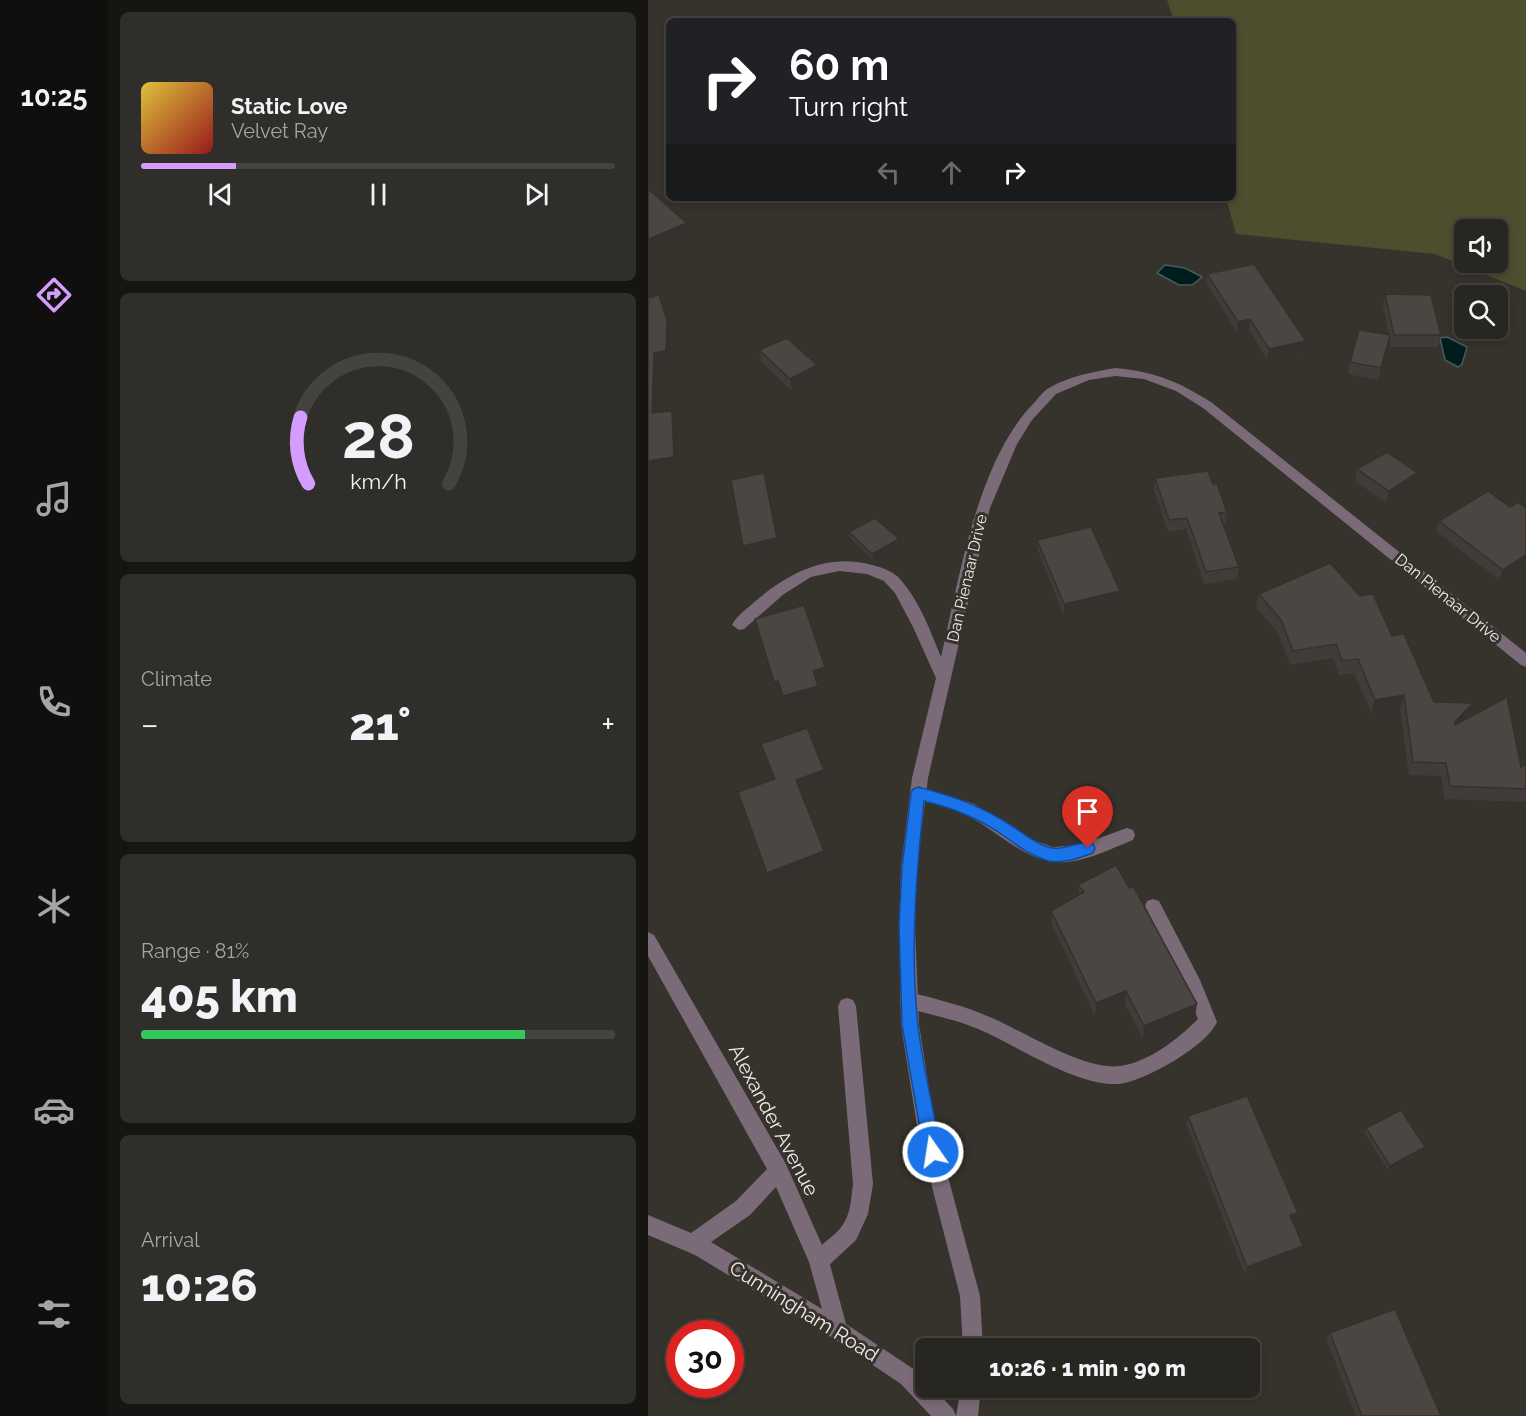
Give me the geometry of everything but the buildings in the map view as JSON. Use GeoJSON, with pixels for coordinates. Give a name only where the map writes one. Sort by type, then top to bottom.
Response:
{"type":"FeatureCollection","features":[{"type":"Feature","properties":{"kind":"street","name":"Dan Pienaar Drive"},"geometry":{"type":"LineString","coordinates":[[972,1338],[970,1296],[927,1132],[910,1025],[907,926],[909,867],[918,793],[983,508],[1011,444],[1027,417],[1052,391],[1086,377],[1114,372],[1146,375],[1180,388],[1207,405],[1526,661]]}},
{"type":"Feature","properties":{"kind":"street"},"geometry":{"type":"LineString","coordinates":[[739,625],[793,579],[810,571],[825,567],[865,568],[890,578],[903,595],[943,678]]}},
{"type":"Feature","properties":{"kind":"street"},"geometry":{"type":"LineString","coordinates":[[918,793],[957,803],[1008,831],[1027,846],[1050,855],[1068,855],[1127,835]]}},
{"type":"Feature","properties":{"kind":"street"},"geometry":{"type":"LineString","coordinates":[[909,1000],[948,1009],[996,1028],[1060,1060],[1117,1076],[1156,1063],[1188,1042],[1208,1022],[1194,986],[1154,906]]}},
{"type":"Feature","properties":{"kind":"street","name":"Alexander Avenue"},"geometry":{"type":"LineString","coordinates":[[648,940],[779,1171],[819,1261],[838,1330]]}},
{"type":"Feature","properties":{"kind":"street"},"geometry":{"type":"LineString","coordinates":[[819,1261],[849,1233],[858,1214],[863,1184],[847,1006]]}},
{"type":"Feature","properties":{"kind":"street"},"geometry":{"type":"LineString","coordinates":[[692,1244],[743,1208],[779,1171]]}},
{"type":"Feature","properties":{"kind":"street","name":"Cunningham Road"},"geometry":{"type":"LineString","coordinates":[[648,1225],[692,1244],[838,1330],[909,1377],[946,1416]]}},
{"type":"Feature","properties":{"kind":"street"},"geometry":{"type":"LineString","coordinates":[[967,1416],[970,1398]]}},
{"type":"Feature","properties":{"kind":"green space"},"geometry":{"type":"Polygon","coordinates":[[[1167,0],[1526,0],[1526,291],[1482,273],[1508,273],[1508,219],[1454,219],[1454,262],[1435,254],[1236,234],[1227,201],[1236,201],[1236,18],[1173,18],[1167,0]]]}},
{"type":"Feature","properties":{"kind":"water"},"geometry":{"type":"Polygon","coordinates":[[[1165,265],[1185,268],[1202,277],[1192,285],[1179,285],[1157,273],[1165,265]]]}},
{"type":"Feature","properties":{"kind":"water"},"geometry":{"type":"Polygon","coordinates":[[[1447,337],[1467,347],[1462,364],[1458,367],[1445,360],[1440,338],[1447,337]]]}},
{"type":"Feature","properties":{"kind":"route"},"geometry":{"type":"LineString","coordinates":[[933,1152],[927,1132],[910,1025],[907,926],[909,867],[918,793],[957,803],[1008,831],[1027,846],[1050,855],[1068,855],[1088,848]]}}]}
